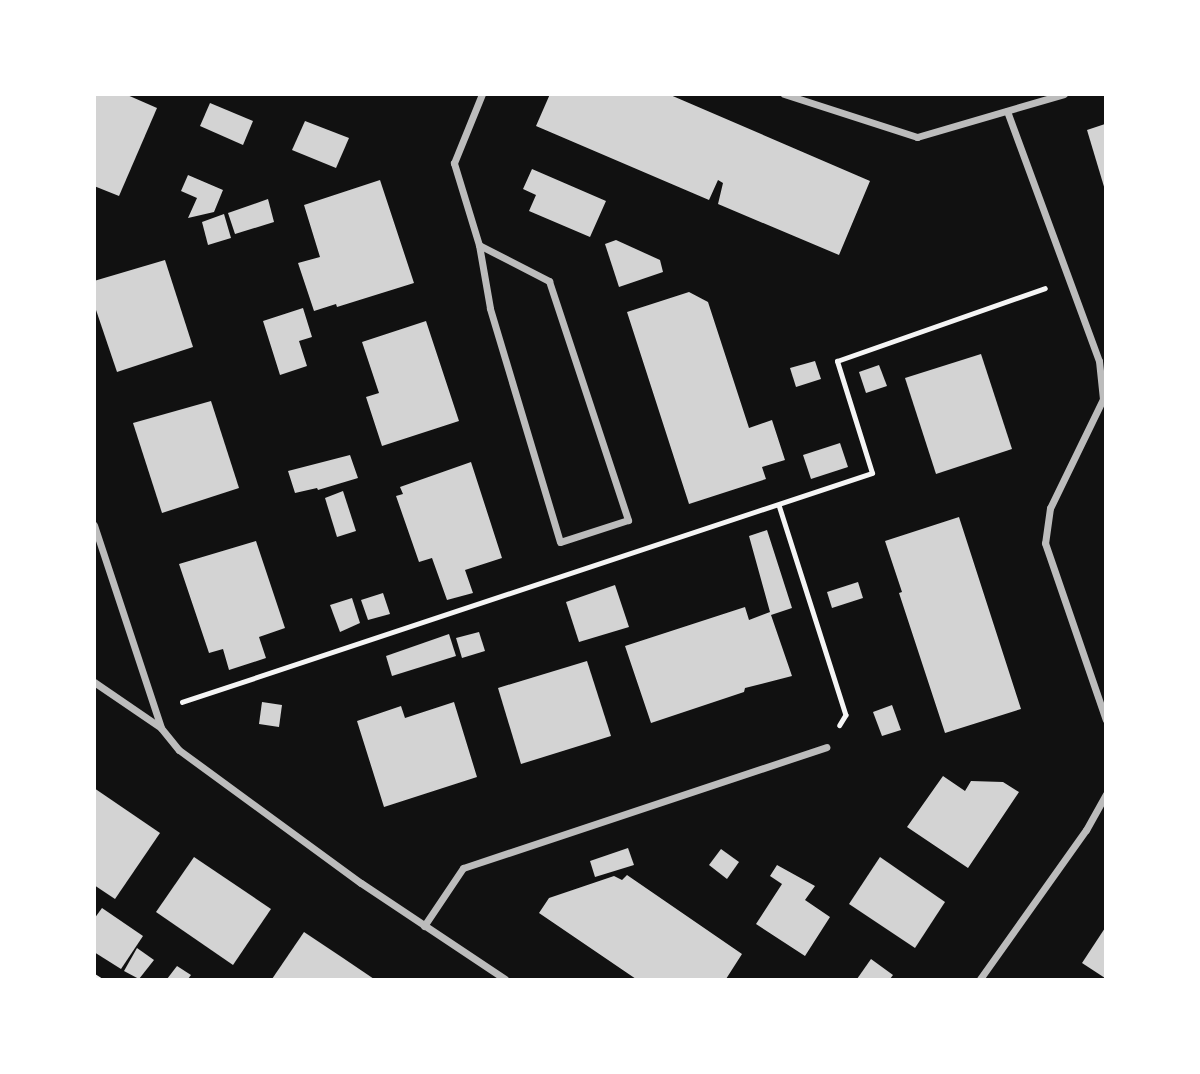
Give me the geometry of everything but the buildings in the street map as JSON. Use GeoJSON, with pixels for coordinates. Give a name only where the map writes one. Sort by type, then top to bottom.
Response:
{"type":"FeatureCollection","features":[{"type":"Feature","properties":{"kind":"street"},"geometry":{"type":"LineString","coordinates":[[478,246],[549,281],[628,520],[560,542],[490,308],[478,246],[454,163],[482,94]]}},
{"type":"Feature","properties":{"kind":"street"},"geometry":{"type":"LineString","coordinates":[[784,94],[917,137],[1064,94]]}},
{"type":"Feature","properties":{"kind":"street"},"geometry":{"type":"LineString","coordinates":[[1007,111],[1099,361],[1103,399],[1051,508],[1045,543],[1105,720]]}},
{"type":"Feature","properties":{"kind":"street"},"geometry":{"type":"LineString","coordinates":[[94,525],[162,728]]}},
{"type":"Feature","properties":{"kind":"street"},"geometry":{"type":"LineString","coordinates":[[94,682],[162,728],[179,750],[361,883],[505,979]]}},
{"type":"Feature","properties":{"kind":"street"},"geometry":{"type":"LineString","coordinates":[[424,926],[463,868],[826,747]]}},
{"type":"Feature","properties":{"kind":"street"},"geometry":{"type":"LineString","coordinates":[[980,979],[1086,830],[1105,794]]}},
{"type":"Feature","properties":{"kind":"path"},"geometry":{"type":"LineString","coordinates":[[779,505],[846,715],[826,747]]}},
{"type":"Feature","properties":{"kind":"path"},"geometry":{"type":"LineString","coordinates":[[94,976],[99,979]]}}]}
